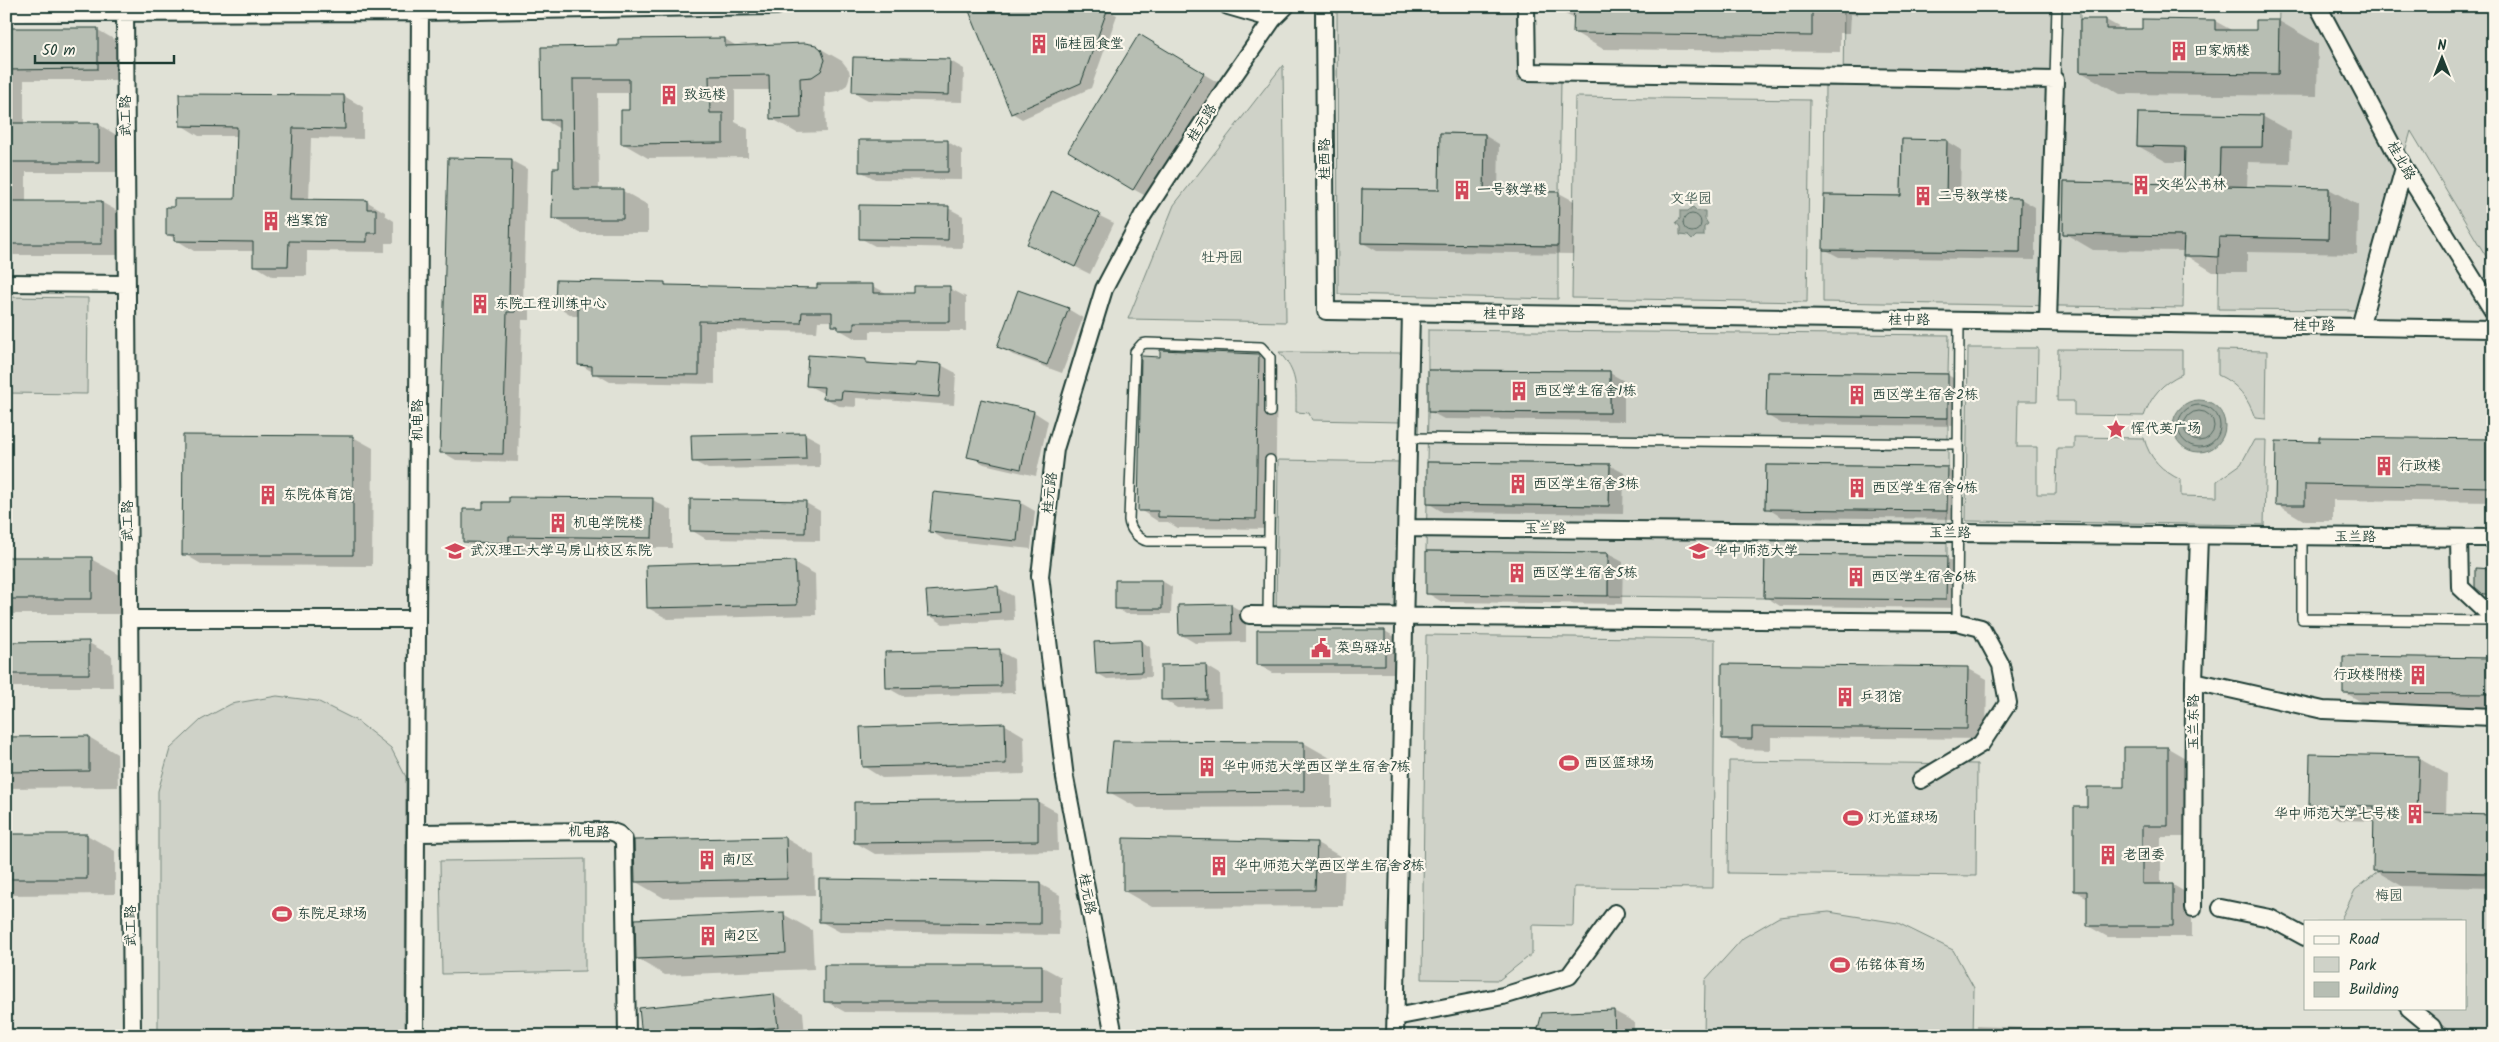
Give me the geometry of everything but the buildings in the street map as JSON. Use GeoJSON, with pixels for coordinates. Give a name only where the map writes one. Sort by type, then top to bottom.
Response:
{"type":"FeatureCollection","features":[{"type":"Feature","properties":{"kind":"street"},"geometry":{"type":"LineString","coordinates":[[6,13],[125,10],[777,6]]}},
{"type":"Feature","properties":{"kind":"street"},"geometry":{"type":"LineString","coordinates":[[1228,6],[1273,19]]}},
{"type":"Feature","properties":{"kind":"street","name":"桂元路"},"geometry":{"type":"LineString","coordinates":[[1114,1036],[1065,778],[1040,576],[1055,449],[1104,289],[1143,215],[1273,19],[1286,6]]}},
{"type":"Feature","properties":{"kind":"street","name":"桂西路"},"geometry":{"type":"LineString","coordinates":[[1324,6],[1326,311]]}},
{"type":"Feature","properties":{"kind":"street"},"geometry":{"type":"LineString","coordinates":[[1526,6],[1527,72],[2054,80],[2048,322]]}},
{"type":"Feature","properties":{"kind":"street","name":"桂北路"},"geometry":{"type":"LineString","coordinates":[[2318,6],[2404,168],[2493,311]]}},
{"type":"Feature","properties":{"kind":"street","name":"机电路"},"geometry":{"type":"LineString","coordinates":[[415,1036],[420,9]]}},
{"type":"Feature","properties":{"kind":"street","name":"武工路"},"geometry":{"type":"LineString","coordinates":[[125,10],[132,1036]]}},
{"type":"Feature","properties":{"kind":"street"},"geometry":{"type":"LineString","coordinates":[[2360,327],[2404,168]]}},
{"type":"Feature","properties":{"kind":"street"},"geometry":{"type":"LineString","coordinates":[[6,283],[127,284]]}},
{"type":"Feature","properties":{"kind":"street","name":"桂中路"},"geometry":{"type":"LineString","coordinates":[[1326,311],[2493,329]]}},
{"type":"Feature","properties":{"kind":"street"},"geometry":{"type":"LineString","coordinates":[[1395,1036],[1411,312]]}},
{"type":"Feature","properties":{"kind":"street","name":"玉兰路"},"geometry":{"type":"LineString","coordinates":[[1407,528],[2493,538]]}},
{"type":"Feature","properties":{"kind":"street","name":"玉兰东路"},"geometry":{"type":"LineString","coordinates":[[2193,908],[2194,681],[2199,536]]}},
{"type":"Feature","properties":{"kind":"street"},"geometry":{"type":"LineString","coordinates":[[2459,538],[2460,587],[2493,619]]}},
{"type":"Feature","properties":{"kind":"street"},"geometry":{"type":"LineString","coordinates":[[1249,615],[1958,622],[1981,628],[2000,664],[2008,703],[1981,744],[1921,780]]}},
{"type":"Feature","properties":{"kind":"street"},"geometry":{"type":"LineString","coordinates":[[129,619],[417,619]]}},
{"type":"Feature","properties":{"kind":"street"},"geometry":{"type":"LineString","coordinates":[[2194,681],[2322,710],[2493,717]]}},
{"type":"Feature","properties":{"kind":"street","name":"机电路"},"geometry":{"type":"LineString","coordinates":[[416,833],[610,831],[618,834],[624,840],[628,1036]]}},
{"type":"Feature","properties":{"kind":"street"},"geometry":{"type":"LineString","coordinates":[[2221,908],[2270,918],[2304,936]]}},
{"type":"Feature","properties":{"kind":"street"},"geometry":{"type":"LineString","coordinates":[[1395,1017],[1503,996],[1569,976],[1615,913]]}},
{"type":"Feature","properties":{"kind":"street"},"geometry":{"type":"LineString","coordinates":[[2411,1010],[2432,1028],[2436,1036]]}},
{"type":"Feature","properties":{"kind":"lane"},"geometry":{"type":"LineString","coordinates":[[2054,80],[2057,6]]}},
{"type":"Feature","properties":{"kind":"lane"},"geometry":{"type":"LineString","coordinates":[[1958,622],[1959,321]]}},
{"type":"Feature","properties":{"kind":"lane"},"geometry":{"type":"LineString","coordinates":[[1269,541],[1147,541],[1140,538],[1131,527],[1129,510],[1135,352],[1142,344],[1147,343],[1261,347],[1270,358],[1270,412]]}},
{"type":"Feature","properties":{"kind":"lane"},"geometry":{"type":"LineString","coordinates":[[1408,438],[1958,444]]}},
{"type":"Feature","properties":{"kind":"lane"},"geometry":{"type":"LineString","coordinates":[[1268,615],[1270,460]]}},
{"type":"Feature","properties":{"kind":"lane"},"geometry":{"type":"LineString","coordinates":[[2302,537],[2302,619],[2493,619]]}},
{"type":"Feature","properties":{"kind":"shaded area","name":"华中师范大学"},"geometry":{"type":"Polygon","coordinates":[[[6,6],[2493,6],[2493,1036],[6,1036],[6,6]]]}},
{"type":"Feature","properties":{"kind":"green space"},"geometry":{"type":"Polygon","coordinates":[[[1337,6],[1517,6],[1518,80],[1561,81],[1559,192],[1484,191],[1485,134],[1440,133],[1439,190],[1362,189],[1361,243],[1558,246],[1558,299],[1338,294],[1337,6]]]}},
{"type":"Feature","properties":{"kind":"green space"},"geometry":{"type":"Polygon","coordinates":[[[1844,6],[2080,6],[2080,72],[2278,74],[2279,6],[2493,6],[2493,268],[2411,131],[2359,310],[2218,309],[2219,237],[2328,239],[2329,188],[2219,186],[2220,147],[2262,147],[2262,115],[2138,113],[2137,146],[2185,147],[2184,184],[2064,182],[2063,234],[2184,236],[2183,308],[1823,302],[1823,250],[2020,252],[2021,198],[1946,197],[1946,140],[1902,140],[1901,196],[1824,195],[1825,86],[1843,86],[1844,6]]]}},
{"type":"Feature","properties":{"kind":"green space","name":"牡丹园"},"geometry":{"type":"Polygon","coordinates":[[[1283,65],[1286,322],[1128,319],[1174,205],[1283,65]]]}},
{"type":"Feature","properties":{"kind":"green space","name":"文华园"},"geometry":{"type":"Polygon","coordinates":[[[1575,97],[1810,100],[1807,302],[1572,298],[1575,97]]]}},
{"type":"Feature","properties":{"kind":"green space"},"geometry":{"type":"Polygon","coordinates":[[[6,297],[88,298],[87,394],[6,393],[6,297]]]}},
{"type":"Feature","properties":{"kind":"green space"},"geometry":{"type":"Polygon","coordinates":[[[1428,330],[1949,335],[1948,374],[1767,372],[1767,416],[1948,418],[1948,467],[1766,465],[1765,508],[1947,511],[1947,556],[1765,554],[1764,598],[1608,596],[1608,553],[1426,551],[1427,504],[1609,506],[1610,464],[1427,462],[1428,412],[1610,413],[1610,371],[1428,370],[1428,330]]]}},
{"type":"Feature","properties":{"kind":"green space"},"geometry":{"type":"Polygon","coordinates":[[[1968,348],[2038,348],[2037,401],[2018,401],[2017,447],[2037,447],[2037,494],[2056,494],[2057,448],[2074,448],[2074,437],[2144,438],[2149,452],[2157,463],[2181,480],[2181,496],[2217,497],[2217,481],[2241,464],[2254,440],[2266,440],[2264,525],[1966,521],[1968,348]]]}},
{"type":"Feature","properties":{"kind":"green space"},"geometry":{"type":"Polygon","coordinates":[[[2058,349],[2182,350],[2182,374],[2158,391],[2150,402],[2144,416],[2074,415],[2074,401],[2057,401],[2058,349]]]}},
{"type":"Feature","properties":{"kind":"green space"},"geometry":{"type":"Polygon","coordinates":[[[2218,350],[2267,351],[2266,419],[2255,418],[2249,404],[2237,387],[2218,375],[2218,350]]]}},
{"type":"Feature","properties":{"kind":"green space"},"geometry":{"type":"Polygon","coordinates":[[[1279,352],[1401,353],[1400,422],[1312,420],[1309,413],[1296,412],[1295,380],[1290,367],[1279,352]]]}},
{"type":"Feature","properties":{"kind":"green space"},"geometry":{"type":"Polygon","coordinates":[[[1278,460],[1400,462],[1398,610],[1276,609],[1278,460]]]}},
{"type":"Feature","properties":{"kind":"green space","name":"西区篮球场"},"geometry":{"type":"Polygon","coordinates":[[[1426,635],[1715,639],[1713,888],[1574,887],[1573,926],[1532,925],[1532,954],[1499,980],[1422,979],[1426,635]]]}},
{"type":"Feature","properties":{"kind":"green space","name":"东院足球场"},"geometry":{"type":"Polygon","coordinates":[[[277,696],[317,701],[357,721],[391,748],[406,777],[405,1036],[158,1036],[158,791],[170,749],[201,720],[231,704],[277,696]]]}},
{"type":"Feature","properties":{"kind":"green space","name":"灯光篮球场"},"geometry":{"type":"Polygon","coordinates":[[[1729,761],[1977,764],[1976,876],[1728,873],[1729,761]]]}},
{"type":"Feature","properties":{"kind":"green space"},"geometry":{"type":"Polygon","coordinates":[[[585,859],[585,971],[442,974],[440,861],[585,859]]]}},
{"type":"Feature","properties":{"kind":"green space","name":"梅园"},"geometry":{"type":"Polygon","coordinates":[[[2379,871],[2493,874],[2493,1036],[2451,1036],[2449,1031],[2423,1010],[2466,1010],[2466,920],[2340,920],[2355,890],[2379,871]]]}},
{"type":"Feature","properties":{"kind":"green space","name":"佑铭体育场"},"geometry":{"type":"Polygon","coordinates":[[[1829,912],[1898,923],[1953,950],[1974,988],[1973,1036],[1704,1036],[1705,980],[1743,938],[1779,917],[1829,912]]]}},
{"type":"Feature","properties":{"kind":"water"},"geometry":{"type":"Polygon","coordinates":[[[1693,207],[1697,211],[1705,211],[1705,219],[1708,224],[1704,227],[1704,236],[1696,236],[1692,240],[1688,236],[1680,235],[1680,227],[1676,222],[1680,219],[1680,211],[1688,211],[1693,207]]]}},
{"type":"Feature","properties":{"kind":"water"},"geometry":{"type":"Polygon","coordinates":[[[2194,400],[2204,400],[2218,407],[2225,421],[2225,431],[2218,445],[2204,452],[2194,452],[2184,448],[2177,441],[2173,431],[2173,421],[2177,411],[2184,404],[2194,400]]]}},
{"type":"Feature","properties":{"kind":"place","name":"临桂园食堂"},"geometry":{"type":"Point","coordinates":[1039,44]}},
{"type":"Feature","properties":{"kind":"place","name":"田家炳楼"},"geometry":{"type":"Point","coordinates":[2179,51]}},
{"type":"Feature","properties":{"kind":"place","name":"致远楼"},"geometry":{"type":"Point","coordinates":[669,95]}},
{"type":"Feature","properties":{"kind":"place","name":"文华公书林"},"geometry":{"type":"Point","coordinates":[2141,185]}},
{"type":"Feature","properties":{"kind":"place","name":"一号教学楼"},"geometry":{"type":"Point","coordinates":[1462,190]}},
{"type":"Feature","properties":{"kind":"place","name":"二号教学楼"},"geometry":{"type":"Point","coordinates":[1923,196]}},
{"type":"Feature","properties":{"kind":"place","name":"档案馆"},"geometry":{"type":"Point","coordinates":[271,221]}},
{"type":"Feature","properties":{"kind":"place","name":"东院工程训练中心"},"geometry":{"type":"Point","coordinates":[480,304]}},
{"type":"Feature","properties":{"kind":"place","name":"西区学生宿舍1栋"},"geometry":{"type":"Point","coordinates":[1519,391]}},
{"type":"Feature","properties":{"kind":"place","name":"西区学生宿舍2栋"},"geometry":{"type":"Point","coordinates":[1857,395]}},
{"type":"Feature","properties":{"kind":"place","name":"恽代英广场"},"geometry":{"type":"Point","coordinates":[2116,429]}},
{"type":"Feature","properties":{"kind":"place","name":"行政楼"},"geometry":{"type":"Point","coordinates":[2384,466]}},
{"type":"Feature","properties":{"kind":"place","name":"西区学生宿舍3栋"},"geometry":{"type":"Point","coordinates":[1518,484]}},
{"type":"Feature","properties":{"kind":"place","name":"西区学生宿舍4栋"},"geometry":{"type":"Point","coordinates":[1857,488]}},
{"type":"Feature","properties":{"kind":"place","name":"东院体育馆"},"geometry":{"type":"Point","coordinates":[268,495]}},
{"type":"Feature","properties":{"kind":"place","name":"机电学院楼"},"geometry":{"type":"Point","coordinates":[558,523]}},
{"type":"Feature","properties":{"kind":"place","name":"武汉理工大学马房山校区东院"},"geometry":{"type":"Point","coordinates":[455,551]}},
{"type":"Feature","properties":{"kind":"place","name":"华中师范大学"},"geometry":{"type":"Point","coordinates":[1699,551]}},
{"type":"Feature","properties":{"kind":"place","name":"西区学生宿舍5栋"},"geometry":{"type":"Point","coordinates":[1517,573]}},
{"type":"Feature","properties":{"kind":"place","name":"西区学生宿舍6栋"},"geometry":{"type":"Point","coordinates":[1856,577]}},
{"type":"Feature","properties":{"kind":"place","name":"菜鸟驿站"},"geometry":{"type":"Point","coordinates":[1321,648]}},
{"type":"Feature","properties":{"kind":"place","name":"行政楼附楼"},"geometry":{"type":"Point","coordinates":[2418,675]}},
{"type":"Feature","properties":{"kind":"place","name":"乒羽馆"},"geometry":{"type":"Point","coordinates":[1845,697]}},
{"type":"Feature","properties":{"kind":"place","name":"西区篮球场"},"geometry":{"type":"Point","coordinates":[1569,763]}},
{"type":"Feature","properties":{"kind":"place","name":"华中师范大学西区学生宿舍7栋"},"geometry":{"type":"Point","coordinates":[1207,767]}},
{"type":"Feature","properties":{"kind":"place","name":"华中师范大学七号楼"},"geometry":{"type":"Point","coordinates":[2415,814]}},
{"type":"Feature","properties":{"kind":"place","name":"灯光篮球场"},"geometry":{"type":"Point","coordinates":[1853,818]}},
{"type":"Feature","properties":{"kind":"place","name":"老团委"},"geometry":{"type":"Point","coordinates":[2108,855]}},
{"type":"Feature","properties":{"kind":"place","name":"南1区"},"geometry":{"type":"Point","coordinates":[707,860]}},
{"type":"Feature","properties":{"kind":"place","name":"华中师范大学西区学生宿舍8栋"},"geometry":{"type":"Point","coordinates":[1219,866]}},
{"type":"Feature","properties":{"kind":"place","name":"东院足球场"},"geometry":{"type":"Point","coordinates":[282,914]}},
{"type":"Feature","properties":{"kind":"place","name":"南2区"},"geometry":{"type":"Point","coordinates":[708,936]}},
{"type":"Feature","properties":{"kind":"place","name":"佑铭体育场"},"geometry":{"type":"Point","coordinates":[1840,965]}}]}
